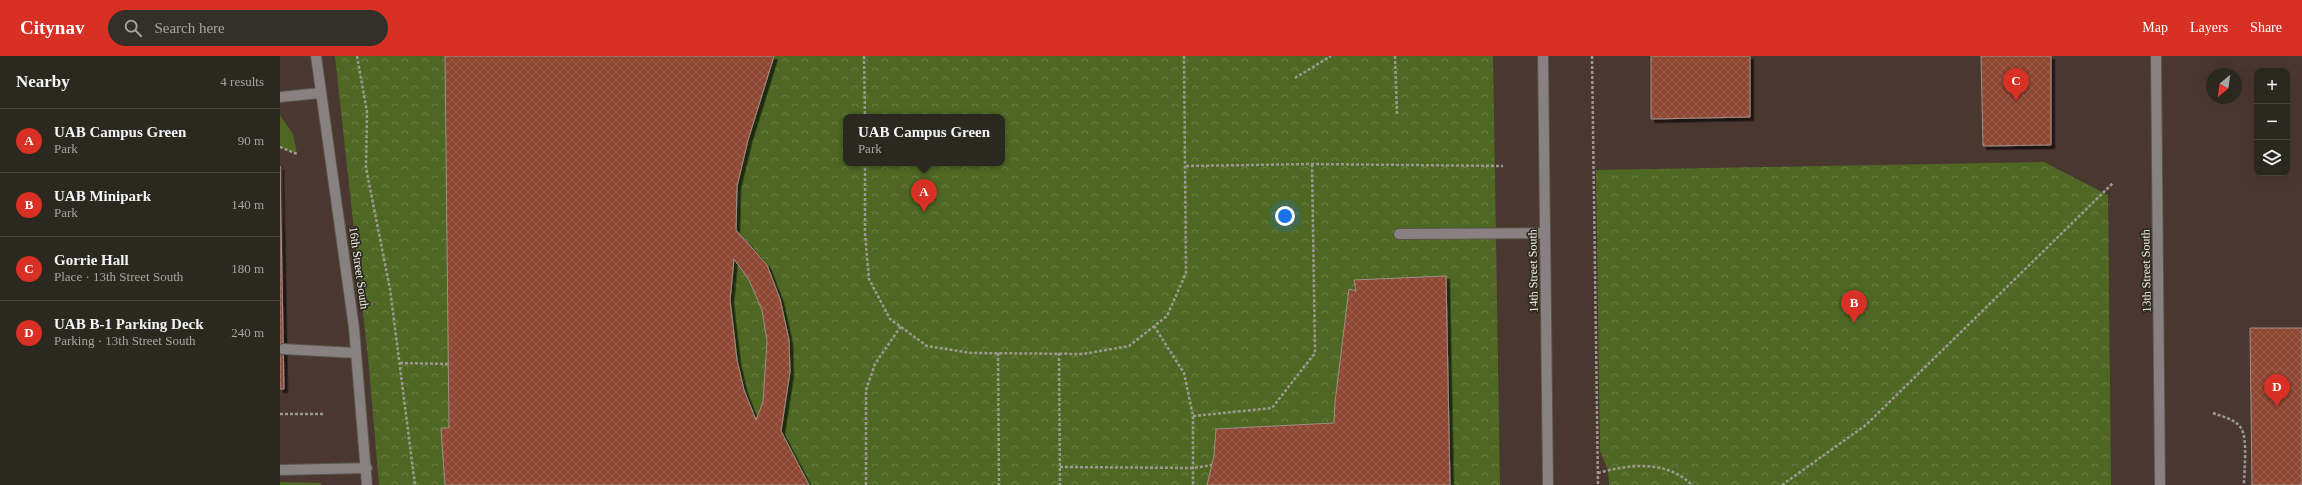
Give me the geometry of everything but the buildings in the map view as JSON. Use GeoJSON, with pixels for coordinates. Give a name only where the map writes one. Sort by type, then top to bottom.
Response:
{"type":"FeatureCollection","features":[{"type":"Feature","properties":{"kind":"street","name":"16th Street South"},"geometry":{"type":"LineString","coordinates":[[316,56],[356,353],[367,468],[367,485]]}},
{"type":"Feature","properties":{"kind":"street","name":"14th Street South"},"geometry":{"type":"LineString","coordinates":[[1543,56],[1548,485]]}},
{"type":"Feature","properties":{"kind":"street","name":"13th Street South"},"geometry":{"type":"LineString","coordinates":[[2156,56],[2160,485]]}},
{"type":"Feature","properties":{"kind":"street"},"geometry":{"type":"LineString","coordinates":[[280,97],[320,93]]}},
{"type":"Feature","properties":{"kind":"street"},"geometry":{"type":"LineString","coordinates":[[1399,234],[1545,233]]}},
{"type":"Feature","properties":{"kind":"street"},"geometry":{"type":"LineString","coordinates":[[283,349],[356,353]]}},
{"type":"Feature","properties":{"kind":"street"},"geometry":{"type":"LineString","coordinates":[[280,470],[367,468]]}},
{"type":"Feature","properties":{"kind":"path"},"geometry":{"type":"LineString","coordinates":[[357,56],[367,112],[366,168],[390,289],[415,485]]}},
{"type":"Feature","properties":{"kind":"path"},"geometry":{"type":"LineString","coordinates":[[864,56],[865,114]]}},
{"type":"Feature","properties":{"kind":"path"},"geometry":{"type":"LineString","coordinates":[[865,166],[865,234],[869,279],[890,319],[927,346],[971,353],[1084,354],[1129,346],[1167,316],[1186,273],[1184,56]]}},
{"type":"Feature","properties":{"kind":"path"},"geometry":{"type":"LineString","coordinates":[[1295,78],[1331,56]]}},
{"type":"Feature","properties":{"kind":"path"},"geometry":{"type":"LineString","coordinates":[[1395,56],[1397,115]]}},
{"type":"Feature","properties":{"kind":"path"},"geometry":{"type":"LineString","coordinates":[[1592,56],[1598,485]]}},
{"type":"Feature","properties":{"kind":"path"},"geometry":{"type":"LineString","coordinates":[[280,147],[296,154]]}},
{"type":"Feature","properties":{"kind":"path"},"geometry":{"type":"LineString","coordinates":[[1185,166],[1312,164],[1503,166]]}},
{"type":"Feature","properties":{"kind":"path"},"geometry":{"type":"LineString","coordinates":[[1193,416],[1272,408],[1315,353],[1312,164]]}},
{"type":"Feature","properties":{"kind":"path"},"geometry":{"type":"LineString","coordinates":[[1782,485],[1866,425],[2113,183]]}},
{"type":"Feature","properties":{"kind":"path"},"geometry":{"type":"LineString","coordinates":[[866,485],[866,390],[875,364],[901,326]]}},
{"type":"Feature","properties":{"kind":"path"},"geometry":{"type":"LineString","coordinates":[[1154,326],[1184,373],[1193,416],[1193,485]]}},
{"type":"Feature","properties":{"kind":"path"},"geometry":{"type":"LineString","coordinates":[[998,353],[999,485]]}},
{"type":"Feature","properties":{"kind":"path"},"geometry":{"type":"LineString","coordinates":[[1059,353],[1060,485]]}},
{"type":"Feature","properties":{"kind":"path"},"geometry":{"type":"LineString","coordinates":[[400,363],[449,364]]}},
{"type":"Feature","properties":{"kind":"path"},"geometry":{"type":"LineString","coordinates":[[280,414],[324,414]]}},
{"type":"Feature","properties":{"kind":"path"},"geometry":{"type":"LineString","coordinates":[[2213,414],[2231,420],[2242,429],[2245,443],[2244,485]]}},
{"type":"Feature","properties":{"kind":"path"},"geometry":{"type":"LineString","coordinates":[[1598,473],[1646,464],[1682,475],[1692,485]]}},
{"type":"Feature","properties":{"kind":"path"},"geometry":{"type":"LineString","coordinates":[[1060,467],[1193,468],[1212,465]]}},
{"type":"Feature","properties":{"kind":"shaded area"},"geometry":{"type":"Polygon","coordinates":[[[280,56],[2302,56],[2302,485],[280,485],[280,56]]]}},
{"type":"Feature","properties":{"kind":"green space"},"geometry":{"type":"Polygon","coordinates":[[[335,56],[1493,56],[1500,485],[379,485],[369,367],[335,56]]]}},
{"type":"Feature","properties":{"kind":"green space"},"geometry":{"type":"Polygon","coordinates":[[[280,115],[293,134],[297,154],[280,147],[280,115]]]}},
{"type":"Feature","properties":{"kind":"green space"},"geometry":{"type":"Polygon","coordinates":[[[2044,162],[2108,195],[2111,485],[1609,485],[1608,470],[1600,451],[1596,170],[2044,162]]]}},
{"type":"Feature","properties":{"kind":"green space"},"geometry":{"type":"Polygon","coordinates":[[[280,482],[321,483],[321,485],[280,485],[280,482]]]}},
{"type":"Feature","properties":{"kind":"place","name":"Gorrie Hall"},"geometry":{"type":"Point","coordinates":[2016,101]}},
{"type":"Feature","properties":{"kind":"place","name":"UAB Campus Green"},"geometry":{"type":"Point","coordinates":[924,212]}},
{"type":"Feature","properties":{"kind":"place","name":"UAB Minipark"},"geometry":{"type":"Point","coordinates":[1854,323]}},
{"type":"Feature","properties":{"kind":"place","name":"UAB B-1 Parking Deck"},"geometry":{"type":"Point","coordinates":[2277,407]}}]}
